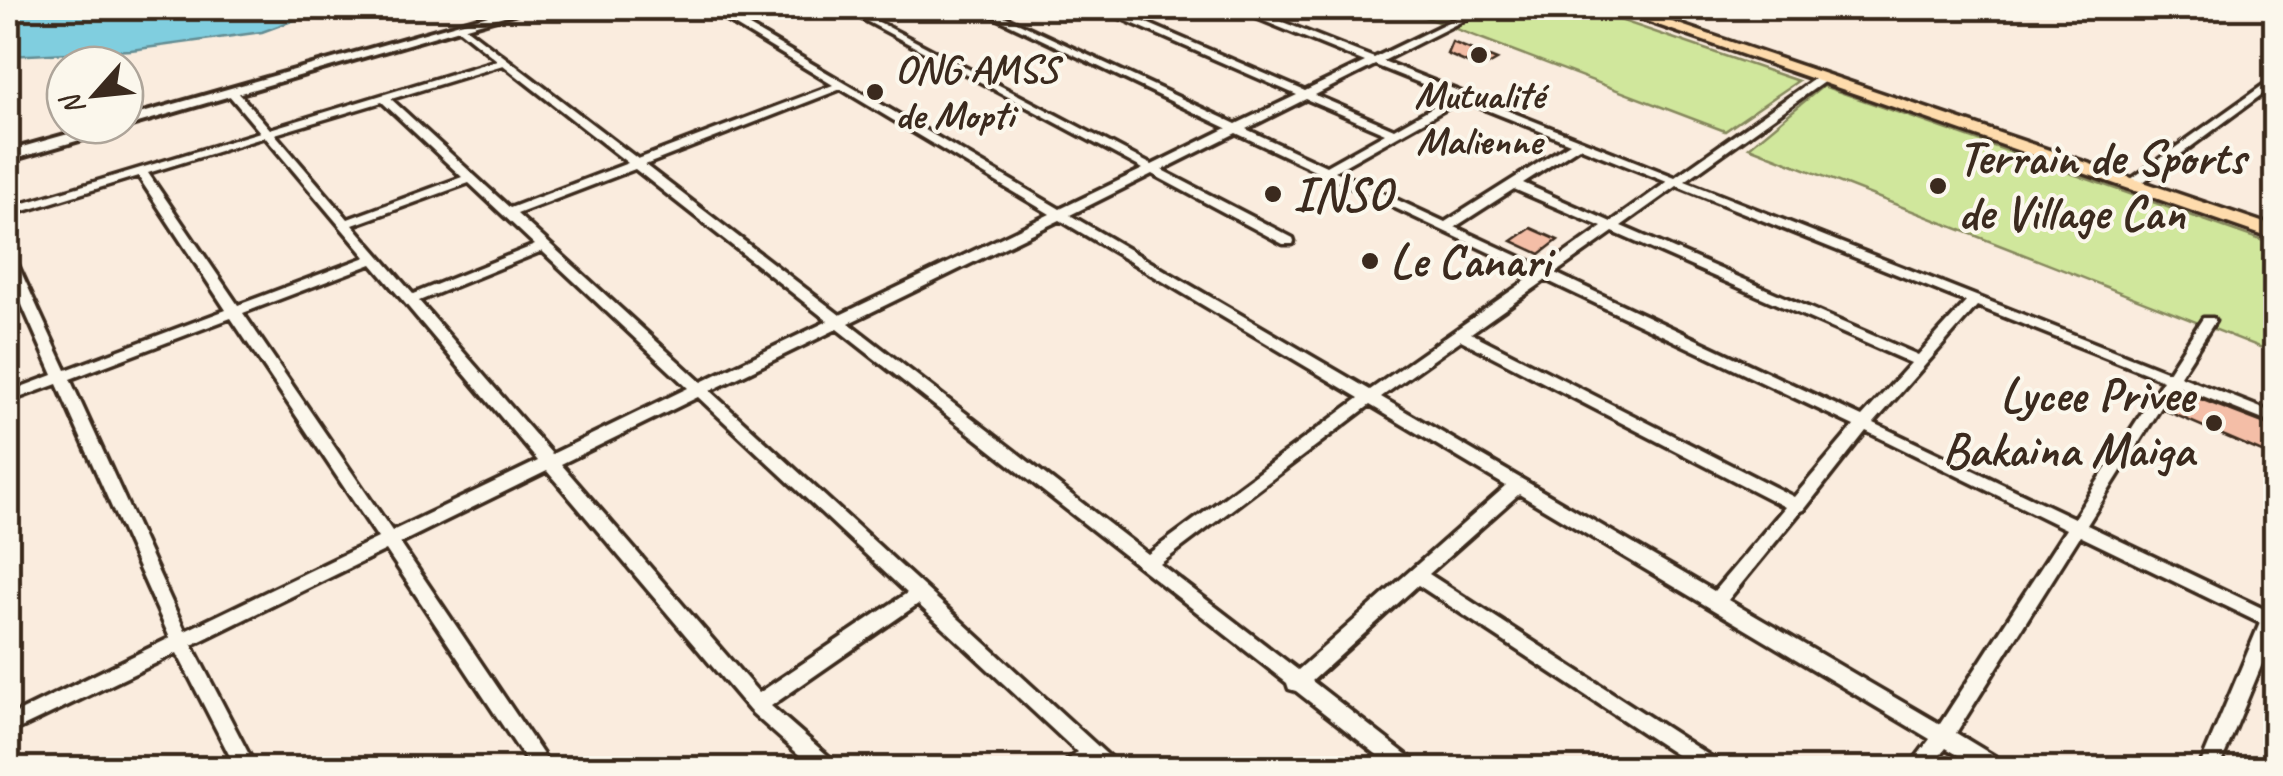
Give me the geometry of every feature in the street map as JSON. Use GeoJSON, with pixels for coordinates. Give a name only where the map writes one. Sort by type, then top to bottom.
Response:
{"type":"FeatureCollection","features":[{"type":"Feature","properties":{"kind":"main road"},"geometry":{"type":"LineString","coordinates":[[1618,8],[2276,234]]}},
{"type":"Feature","properties":{"kind":"street"},"geometry":{"type":"LineString","coordinates":[[145,116],[525,8]]}},
{"type":"Feature","properties":{"kind":"street"},"geometry":{"type":"LineString","coordinates":[[711,8],[1997,768]]}},
{"type":"Feature","properties":{"kind":"street"},"geometry":{"type":"LineString","coordinates":[[846,8],[1288,241]]}},
{"type":"Feature","properties":{"kind":"street"},"geometry":{"type":"LineString","coordinates":[[980,8],[2274,617],[2209,768]]}},
{"type":"Feature","properties":{"kind":"street"},"geometry":{"type":"LineString","coordinates":[[1105,8],[1394,134]]}},
{"type":"Feature","properties":{"kind":"street"},"geometry":{"type":"LineString","coordinates":[[1240,8],[2276,420]]}},
{"type":"Feature","properties":{"kind":"street"},"geometry":{"type":"LineString","coordinates":[[8,726],[1484,8]]}},
{"type":"Feature","properties":{"kind":"street"},"geometry":{"type":"LineString","coordinates":[[460,26],[1409,768]]}},
{"type":"Feature","properties":{"kind":"street"},"geometry":{"type":"LineString","coordinates":[[8,212],[504,61]]}},
{"type":"Feature","properties":{"kind":"street"},"geometry":{"type":"LineString","coordinates":[[1146,565],[1372,396],[1821,79]]}},
{"type":"Feature","properties":{"kind":"street"},"geometry":{"type":"LineString","coordinates":[[2131,185],[2276,79]]}},
{"type":"Feature","properties":{"kind":"street"},"geometry":{"type":"LineString","coordinates":[[508,213],[842,85]]}},
{"type":"Feature","properties":{"kind":"street"},"geometry":{"type":"LineString","coordinates":[[232,92],[756,705],[828,768]]}},
{"type":"Feature","properties":{"kind":"street"},"geometry":{"type":"LineString","coordinates":[[1324,172],[1461,96]]}},
{"type":"Feature","properties":{"kind":"street"},"geometry":{"type":"LineString","coordinates":[[384,98],[1108,768]]}},
{"type":"Feature","properties":{"kind":"street"},"geometry":{"type":"LineString","coordinates":[[1444,228],[1578,142]]}},
{"type":"Feature","properties":{"kind":"street"},"geometry":{"type":"LineString","coordinates":[[8,156],[46,145]]}},
{"type":"Feature","properties":{"kind":"street"},"geometry":{"type":"LineString","coordinates":[[140,172],[542,768]]}},
{"type":"Feature","properties":{"kind":"street"},"geometry":{"type":"LineString","coordinates":[[345,224],[470,178]]}},
{"type":"Feature","properties":{"kind":"street"},"geometry":{"type":"LineString","coordinates":[[1514,184],[1921,362]]}},
{"type":"Feature","properties":{"kind":"street"},"geometry":{"type":"LineString","coordinates":[[410,300],[544,246]]}},
{"type":"Feature","properties":{"kind":"street"},"geometry":{"type":"LineString","coordinates":[[8,259],[181,642],[246,768]]}},
{"type":"Feature","properties":{"kind":"street"},"geometry":{"type":"LineString","coordinates":[[8,397],[374,259]]}},
{"type":"Feature","properties":{"kind":"street"},"geometry":{"type":"LineString","coordinates":[[1716,602],[1864,424],[1975,300]]}},
{"type":"Feature","properties":{"kind":"street"},"geometry":{"type":"LineString","coordinates":[[1918,768],[1943,736],[2208,321]]}},
{"type":"Feature","properties":{"kind":"street"},"geometry":{"type":"LineString","coordinates":[[1461,334],[1798,506]]}},
{"type":"Feature","properties":{"kind":"street"},"geometry":{"type":"LineString","coordinates":[[1296,683],[1518,484]]}},
{"type":"Feature","properties":{"kind":"street"},"geometry":{"type":"LineString","coordinates":[[1417,575],[1712,768]]}},
{"type":"Feature","properties":{"kind":"street"},"geometry":{"type":"LineString","coordinates":[[756,705],[919,594]]}},
{"type":"Feature","properties":{"kind":"street"},"geometry":{"type":"LineString","coordinates":[[1072,768],[1091,753]]}},
{"type":"Feature","properties":{"kind":"green space"},"geometry":{"type":"Polygon","coordinates":[[[1401,8],[1585,8],[1798,81],[1725,131],[1401,8]]]}},
{"type":"Feature","properties":{"kind":"green space"},"geometry":{"type":"Polygon","coordinates":[[[1823,86],[2275,245],[2275,353],[1749,147],[1823,86]]]}},
{"type":"Feature","properties":{"kind":"water"},"geometry":{"type":"Polygon","coordinates":[[[8,8],[327,8],[262,32],[145,48],[145,45],[45,45],[45,54],[8,56],[8,8]]]}},
{"type":"Feature","properties":{"kind":"building"},"geometry":{"type":"Polygon","coordinates":[[[1452,42],[1497,60],[1481,69],[1447,54],[1452,42]]]}},
{"type":"Feature","properties":{"kind":"building"},"geometry":{"type":"Polygon","coordinates":[[[1531,228],[1558,240],[1540,254],[1512,241],[1531,228]]]}},
{"type":"Feature","properties":{"kind":"building","name":"Lycee Privee Bakaina Maiga"},"geometry":{"type":"Polygon","coordinates":[[[2177,390],[2276,428],[2276,458],[2164,410],[2177,390]]]}},
{"type":"Feature","properties":{"kind":"place","name":"Mutualité Malienne"},"geometry":{"type":"Point","coordinates":[1479,55]}},
{"type":"Feature","properties":{"kind":"place","name":"ONG AMSS de Mopti"},"geometry":{"type":"Point","coordinates":[875,92]}},
{"type":"Feature","properties":{"kind":"place","name":"Terrain de Sports de Village Can"},"geometry":{"type":"Point","coordinates":[1938,186]}},
{"type":"Feature","properties":{"kind":"place","name":"INSO"},"geometry":{"type":"Point","coordinates":[1273,194]}},
{"type":"Feature","properties":{"kind":"place","name":"Le Canari"},"geometry":{"type":"Point","coordinates":[1370,261]}},
{"type":"Feature","properties":{"kind":"place","name":"Lycee Privee Bakaina Maiga"},"geometry":{"type":"Point","coordinates":[2214,423]}}]}
